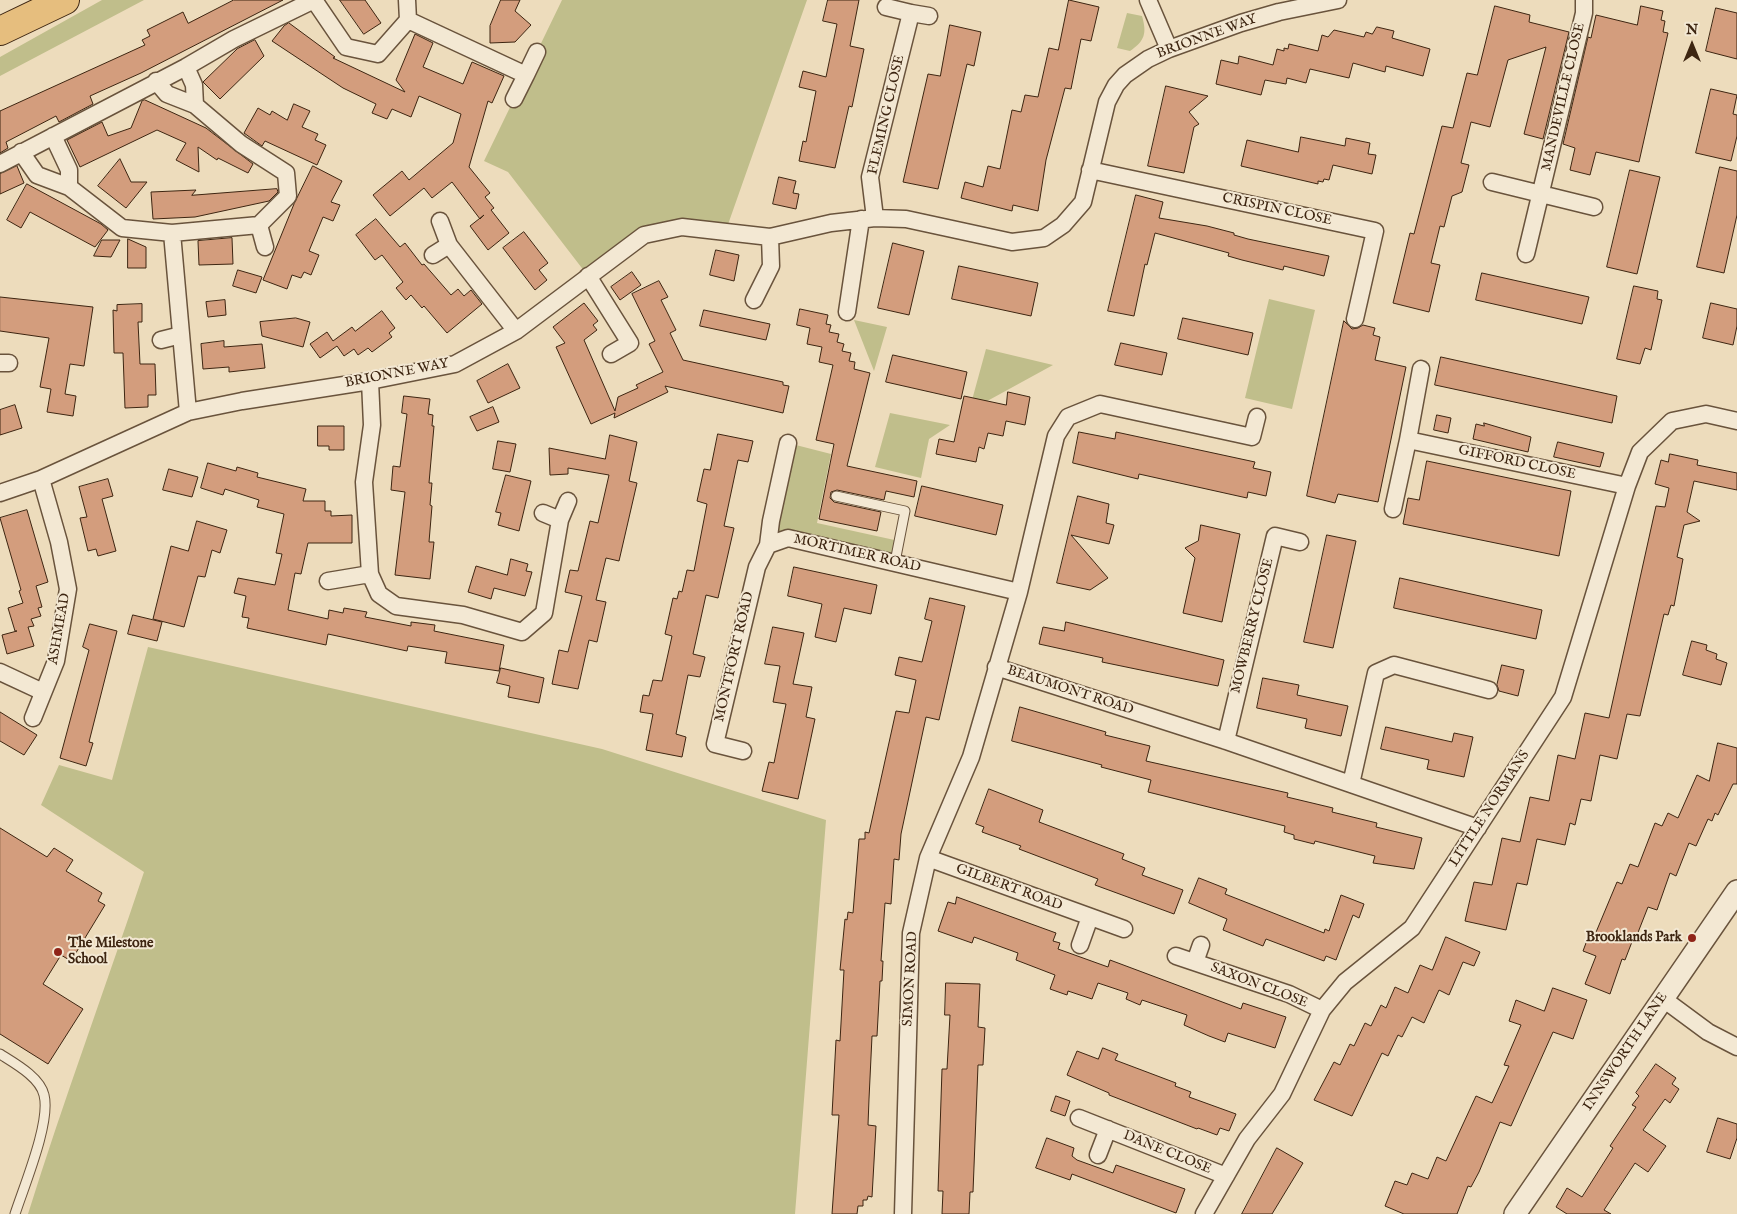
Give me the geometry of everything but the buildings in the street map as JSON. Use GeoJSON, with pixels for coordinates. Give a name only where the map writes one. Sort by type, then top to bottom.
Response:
{"type":"FeatureCollection","features":[{"type":"Feature","properties":{"kind":"highway"},"geometry":{"type":"LineString","coordinates":[[0,31],[65,0]]}},
{"type":"Feature","properties":{"kind":"street"},"geometry":{"type":"LineString","coordinates":[[0,164],[186,67],[234,39],[314,0],[346,47],[378,54],[408,20],[407,0]]}},
{"type":"Feature","properties":{"kind":"street"},"geometry":{"type":"LineString","coordinates":[[1148,0],[1169,49]]}},
{"type":"Feature","properties":{"kind":"street","name":"BRIONNE WAY"},"geometry":{"type":"LineString","coordinates":[[0,494],[41,480],[188,412],[242,401],[370,381],[455,364],[516,332],[644,235],[682,227],[770,237],[868,218],[906,220],[1012,242],[1035,241],[1044,238],[1063,225],[1083,202],[1107,102],[1116,85],[1148,59],[1169,49],[1279,12],[1338,0]]}},
{"type":"Feature","properties":{"kind":"street","name":"MANDEVILLE CLOSE"},"geometry":{"type":"LineString","coordinates":[[1526,254],[1584,12],[1584,0]]}},
{"type":"Feature","properties":{"kind":"street"},"geometry":{"type":"LineString","coordinates":[[886,7],[929,16]]}},
{"type":"Feature","properties":{"kind":"street","name":"FLEMING CLOSE"},"geometry":{"type":"LineString","coordinates":[[868,218],[870,177],[911,12]]}},
{"type":"Feature","properties":{"kind":"street"},"geometry":{"type":"LineString","coordinates":[[408,20],[526,75]]}},
{"type":"Feature","properties":{"kind":"street"},"geometry":{"type":"LineString","coordinates":[[514,99],[537,52]]}},
{"type":"Feature","properties":{"kind":"street"},"geometry":{"type":"LineString","coordinates":[[186,67],[194,85],[195,105]]}},
{"type":"Feature","properties":{"kind":"street"},"geometry":{"type":"LineString","coordinates":[[21,152],[37,175],[69,187],[122,228],[172,233],[259,225],[288,196],[286,173],[242,144],[195,105],[167,94],[156,81]]}},
{"type":"Feature","properties":{"kind":"street"},"geometry":{"type":"LineString","coordinates":[[53,136],[69,170],[69,187]]}},
{"type":"Feature","properties":{"kind":"street","name":"CRISPIN CLOSE"},"geometry":{"type":"LineString","coordinates":[[1090,170],[1375,231],[1355,319]]}},
{"type":"Feature","properties":{"kind":"street"},"geometry":{"type":"LineString","coordinates":[[1492,182],[1594,207]]}},
{"type":"Feature","properties":{"kind":"street"},"geometry":{"type":"LineString","coordinates":[[847,312],[868,218]]}},
{"type":"Feature","properties":{"kind":"street"},"geometry":{"type":"LineString","coordinates":[[440,221],[449,245],[516,332]]}},
{"type":"Feature","properties":{"kind":"street"},"geometry":{"type":"LineString","coordinates":[[259,225],[265,247]]}},
{"type":"Feature","properties":{"kind":"street"},"geometry":{"type":"LineString","coordinates":[[172,233],[188,412]]}},
{"type":"Feature","properties":{"kind":"street"},"geometry":{"type":"LineString","coordinates":[[754,300],[771,266],[770,237]]}},
{"type":"Feature","properties":{"kind":"street"},"geometry":{"type":"LineString","coordinates":[[433,255],[449,245]]}},
{"type":"Feature","properties":{"kind":"street"},"geometry":{"type":"LineString","coordinates":[[588,276],[630,343],[611,354]]}},
{"type":"Feature","properties":{"kind":"street"},"geometry":{"type":"LineString","coordinates":[[161,340],[181,335]]}},
{"type":"Feature","properties":{"kind":"street"},"geometry":{"type":"LineString","coordinates":[[1394,509],[1422,369]]}},
{"type":"Feature","properties":{"kind":"street"},"geometry":{"type":"LineString","coordinates":[[370,381],[372,425],[364,482],[370,574],[379,594],[396,606],[462,615],[522,632],[544,613],[560,520],[568,501]]}},
{"type":"Feature","properties":{"kind":"street","name":"BEAUMONT ROAD"},"geometry":{"type":"LineString","coordinates":[[1257,417],[1252,437],[1100,404],[1068,417],[1056,436],[1019,592],[996,667],[1226,741],[1478,828]]}},
{"type":"Feature","properties":{"kind":"street","name":"LITTLE NORMANS"},"geometry":{"type":"LineString","coordinates":[[1204,1214],[1247,1139],[1282,1094],[1322,1010],[1346,982],[1412,928],[1563,697],[1598,588],[1626,486],[1640,452],[1672,420],[1706,414],[1737,421]]}},
{"type":"Feature","properties":{"kind":"street","name":"GIFFORD CLOSE"},"geometry":{"type":"LineString","coordinates":[[1408,440],[1626,486]]}},
{"type":"Feature","properties":{"kind":"street"},"geometry":{"type":"LineString","coordinates":[[768,545],[771,521],[788,443]]}},
{"type":"Feature","properties":{"kind":"street","name":"ASHMEAD"},"geometry":{"type":"LineString","coordinates":[[33,718],[56,661],[68,590],[59,542],[41,480]]}},
{"type":"Feature","properties":{"kind":"street"},"geometry":{"type":"LineString","coordinates":[[543,512],[560,520]]}},
{"type":"Feature","properties":{"kind":"street","name":"MOWBERRY CLOSE"},"geometry":{"type":"LineString","coordinates":[[1226,741],[1275,536],[1300,542]]}},
{"type":"Feature","properties":{"kind":"street","name":"MORTIMER ROAD"},"geometry":{"type":"LineString","coordinates":[[768,545],[788,538],[1019,592]]}},
{"type":"Feature","properties":{"kind":"street","name":"MONTFORT ROAD"},"geometry":{"type":"LineString","coordinates":[[743,751],[715,744],[757,567],[768,545]]}},
{"type":"Feature","properties":{"kind":"street"},"geometry":{"type":"LineString","coordinates":[[328,581],[370,574]]}},
{"type":"Feature","properties":{"kind":"street"},"geometry":{"type":"LineString","coordinates":[[1351,784],[1376,673],[1394,666],[1489,690]]}},
{"type":"Feature","properties":{"kind":"street","name":"SIMON ROAD"},"geometry":{"type":"LineString","coordinates":[[903,1214],[911,933],[928,858],[971,757],[996,667]]}},
{"type":"Feature","properties":{"kind":"street"},"geometry":{"type":"LineString","coordinates":[[0,672],[44,692]]}},
{"type":"Feature","properties":{"kind":"street","name":"GILBERT ROAD"},"geometry":{"type":"LineString","coordinates":[[928,858],[1124,929]]}},
{"type":"Feature","properties":{"kind":"street","name":"INNSWORTH LANE"},"geometry":{"type":"LineString","coordinates":[[1515,1214],[1737,891]]}},
{"type":"Feature","properties":{"kind":"street"},"geometry":{"type":"LineString","coordinates":[[1080,945],[1090,917]]}},
{"type":"Feature","properties":{"kind":"street","name":"SAXON CLOSE"},"geometry":{"type":"LineString","coordinates":[[1195,962],[1201,945]]}},
{"type":"Feature","properties":{"kind":"street","name":"SAXON CLOSE"},"geometry":{"type":"LineString","coordinates":[[1176,956],[1289,994],[1322,1010]]}},
{"type":"Feature","properties":{"kind":"street"},"geometry":{"type":"LineString","coordinates":[[1662,998],[1708,1032],[1737,1047]]}},
{"type":"Feature","properties":{"kind":"street","name":"DANE CLOSE"},"geometry":{"type":"LineString","coordinates":[[1079,1118],[1226,1176]]}},
{"type":"Feature","properties":{"kind":"street","name":"DANE CLOSE"},"geometry":{"type":"LineString","coordinates":[[1098,1155],[1108,1130]]}},
{"type":"Feature","properties":{"kind":"lane"},"geometry":{"type":"LineString","coordinates":[[836,496],[905,511],[895,562]]}},
{"type":"Feature","properties":{"kind":"lane"},"geometry":{"type":"LineString","coordinates":[[0,1054],[29,1073],[44,1094],[44,1125],[15,1214]]}},
{"type":"Feature","properties":{"kind":"shaded area"},"geometry":{"type":"Polygon","coordinates":[[[102,0],[144,0],[0,76],[0,57],[102,0]]]}},
{"type":"Feature","properties":{"kind":"shaded area"},"geometry":{"type":"Polygon","coordinates":[[[562,0],[807,0],[725,233],[644,235],[588,276],[508,172],[484,161],[562,0]]]}},
{"type":"Feature","properties":{"kind":"shaded area"},"geometry":{"type":"Polygon","coordinates":[[[1127,13],[1142,16],[1144,27],[1142,40],[1130,51],[1117,48],[1127,13]]]}},
{"type":"Feature","properties":{"kind":"shaded area"},"geometry":{"type":"Polygon","coordinates":[[[1269,299],[1315,310],[1292,409],[1245,398],[1269,299]]]}},
{"type":"Feature","properties":{"kind":"shaded area"},"geometry":{"type":"Polygon","coordinates":[[[854,320],[887,327],[874,371],[854,320]]]}},
{"type":"Feature","properties":{"kind":"shaded area"},"geometry":{"type":"Polygon","coordinates":[[[986,349],[1053,365],[969,411],[986,349]]]}},
{"type":"Feature","properties":{"kind":"shaded area"},"geometry":{"type":"Polygon","coordinates":[[[890,413],[950,425],[929,439],[921,478],[875,467],[890,413]]]}},
{"type":"Feature","properties":{"kind":"shaded area"},"geometry":{"type":"Polygon","coordinates":[[[788,443],[831,454],[817,523],[899,541],[895,562],[788,538],[768,545],[788,443]]]}},
{"type":"Feature","properties":{"kind":"shaded area"},"geometry":{"type":"Polygon","coordinates":[[[148,647],[602,749],[826,820],[795,1214],[28,1214],[144,872],[41,805],[59,765],[112,780],[148,647]]]}},
{"type":"Feature","properties":{"kind":"place","name":"Brooklands Park"},"geometry":{"type":"Point","coordinates":[1692,938]}},
{"type":"Feature","properties":{"kind":"place","name":"The Milestone School"},"geometry":{"type":"Point","coordinates":[58,952]}}]}
